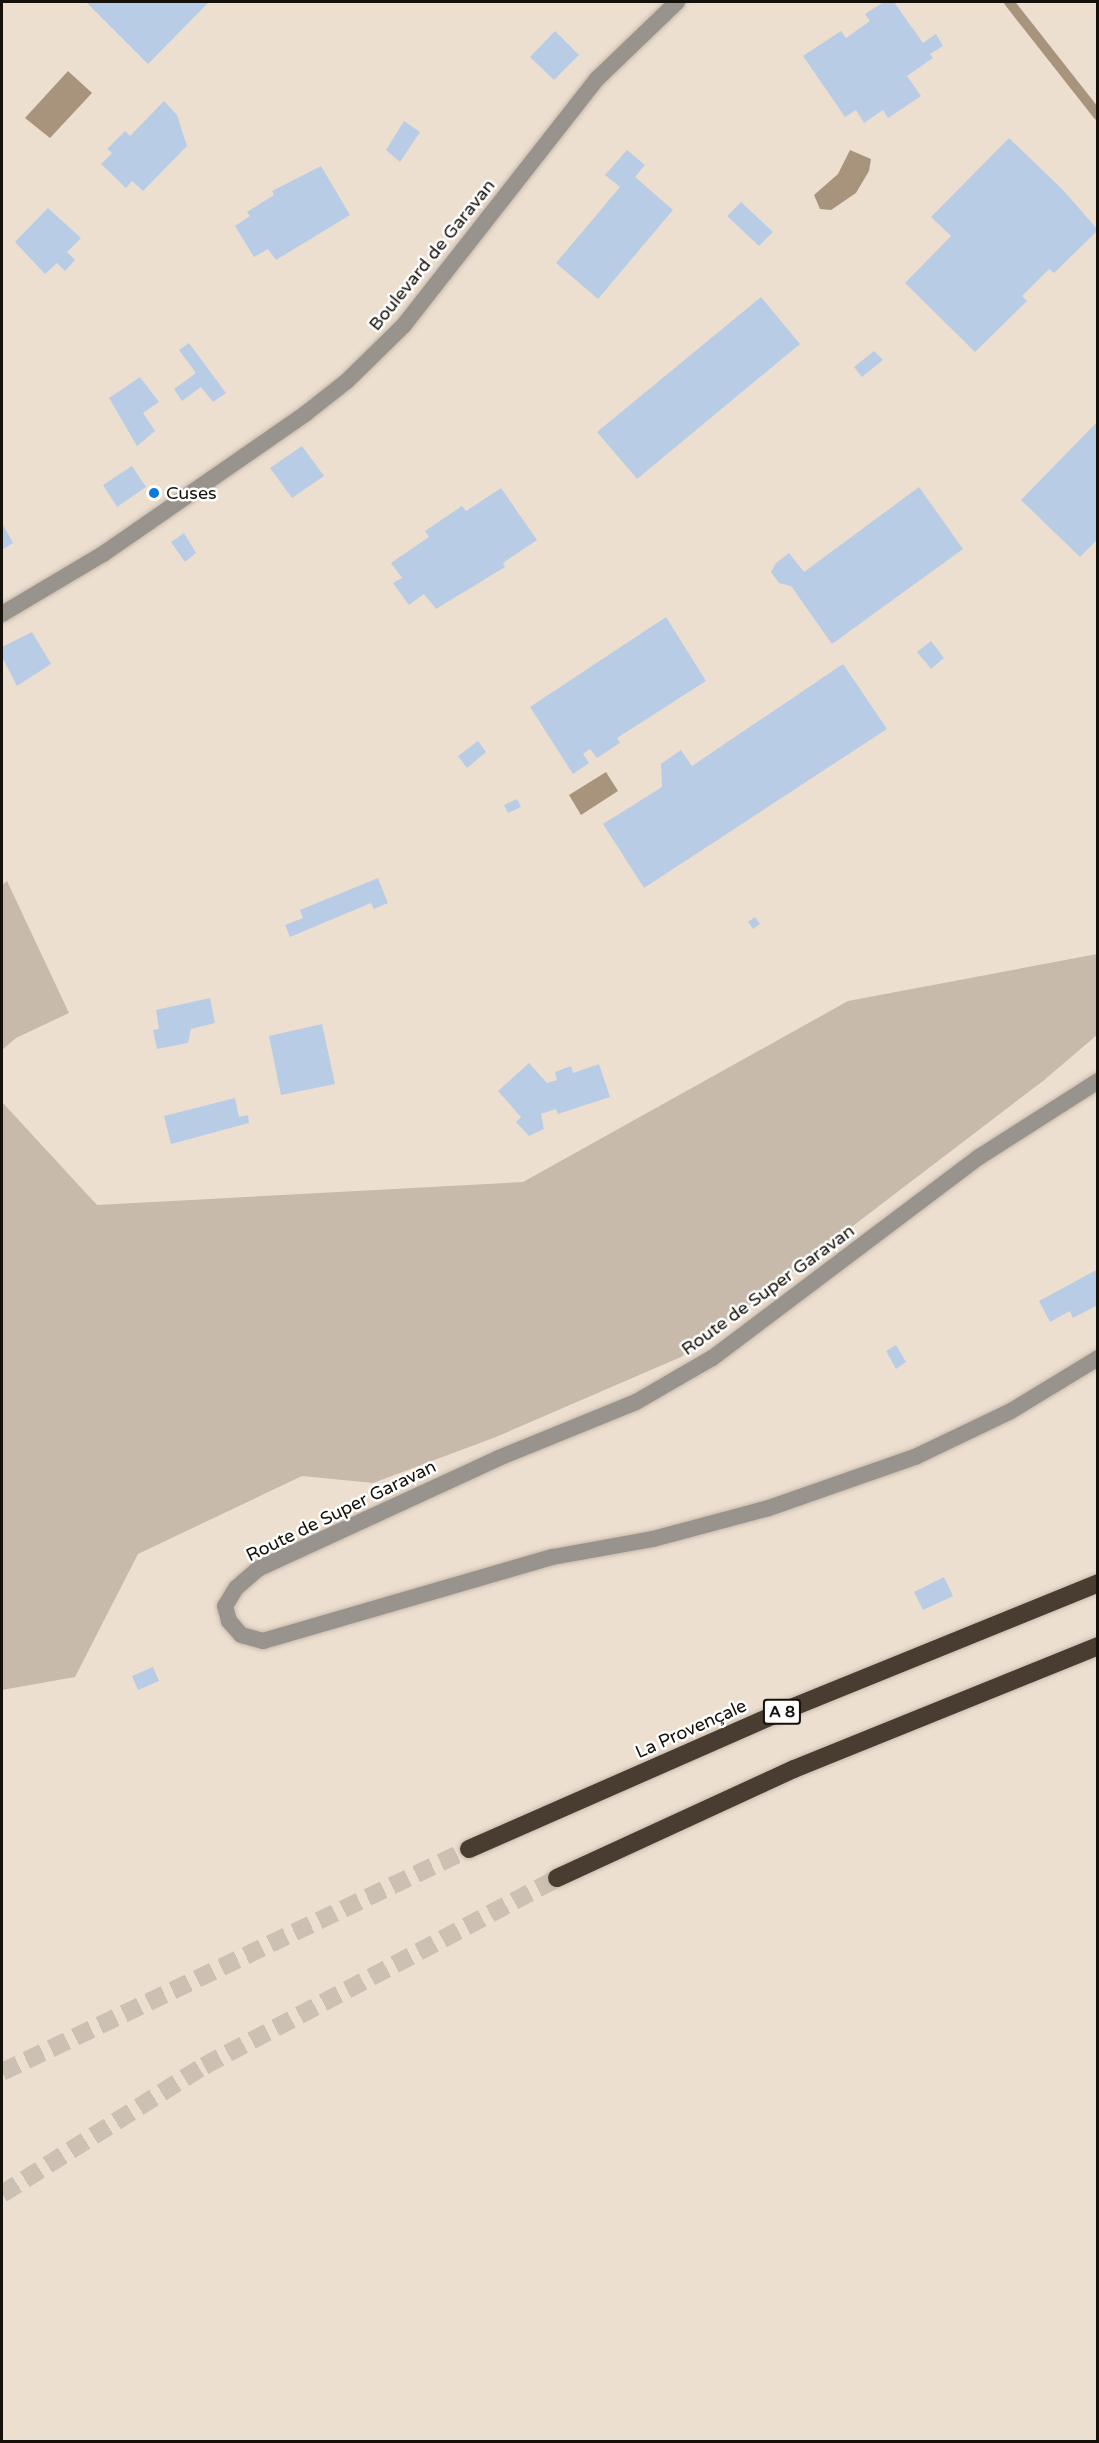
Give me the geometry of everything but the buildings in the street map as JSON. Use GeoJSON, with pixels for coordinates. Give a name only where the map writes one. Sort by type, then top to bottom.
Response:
{"type":"FeatureCollection","features":[{"type":"Feature","properties":{"kind":"highway","name":"La Provençale"},"geometry":{"type":"LineString","coordinates":[[470,1849],[776,1714],[1098,1583]]}},
{"type":"Feature","properties":{"kind":"highway"},"geometry":{"type":"LineString","coordinates":[[557,1878],[794,1769],[1021,1674],[1098,1646]]}},
{"type":"Feature","properties":{"kind":"street","name":"Boulevard de Garavan"},"geometry":{"type":"LineString","coordinates":[[2,614],[103,554],[305,414],[347,381],[404,325],[597,79],[677,2]]}},
{"type":"Feature","properties":{"kind":"street","name":"Route de Super Garavan"},"geometry":{"type":"LineString","coordinates":[[1098,1081],[979,1157],[712,1358],[636,1402],[499,1458],[258,1569],[236,1588],[225,1606],[229,1621],[242,1635],[263,1641],[553,1557],[652,1539],[769,1508],[915,1457],[1011,1412],[1098,1359]]}},
{"type":"Feature","properties":{"kind":"shaded area"},"geometry":{"type":"Polygon","coordinates":[[[68,71],[92,93],[50,138],[25,118],[68,71]]]}},
{"type":"Feature","properties":{"kind":"shaded area"},"geometry":{"type":"Polygon","coordinates":[[[850,150],[871,159],[869,171],[856,193],[831,210],[820,209],[814,195],[838,174],[850,150]]]}},
{"type":"Feature","properties":{"kind":"shaded area"},"geometry":{"type":"Polygon","coordinates":[[[606,772],[618,791],[581,815],[569,795],[606,772]]]}},
{"type":"Feature","properties":{"kind":"shaded area"},"geometry":{"type":"Polygon","coordinates":[[[7,881],[69,1013],[16,1038],[2,1050],[2,885],[7,881]]]}},
{"type":"Feature","properties":{"kind":"shaded area"},"geometry":{"type":"Polygon","coordinates":[[[1097,954],[1097,1035],[1043,1081],[681,1357],[496,1437],[373,1483],[302,1476],[138,1554],[75,1677],[2,1690],[2,1102],[97,1205],[523,1182],[848,1001],[1097,954]]]}},
{"type":"Feature","properties":{"kind":"waterway"},"geometry":{"type":"LineString","coordinates":[[1009,2],[1098,115]]}},
{"type":"Feature","properties":{"kind":"tunnel"},"geometry":{"type":"LineString","coordinates":[[2,2072],[469,1849]]}},
{"type":"Feature","properties":{"kind":"tunnel"},"geometry":{"type":"LineString","coordinates":[[2,2194],[204,2066],[557,1878]]}},
{"type":"Feature","properties":{"kind":"place","name":"Cuses"},"geometry":{"type":"Point","coordinates":[154,493]}}]}
